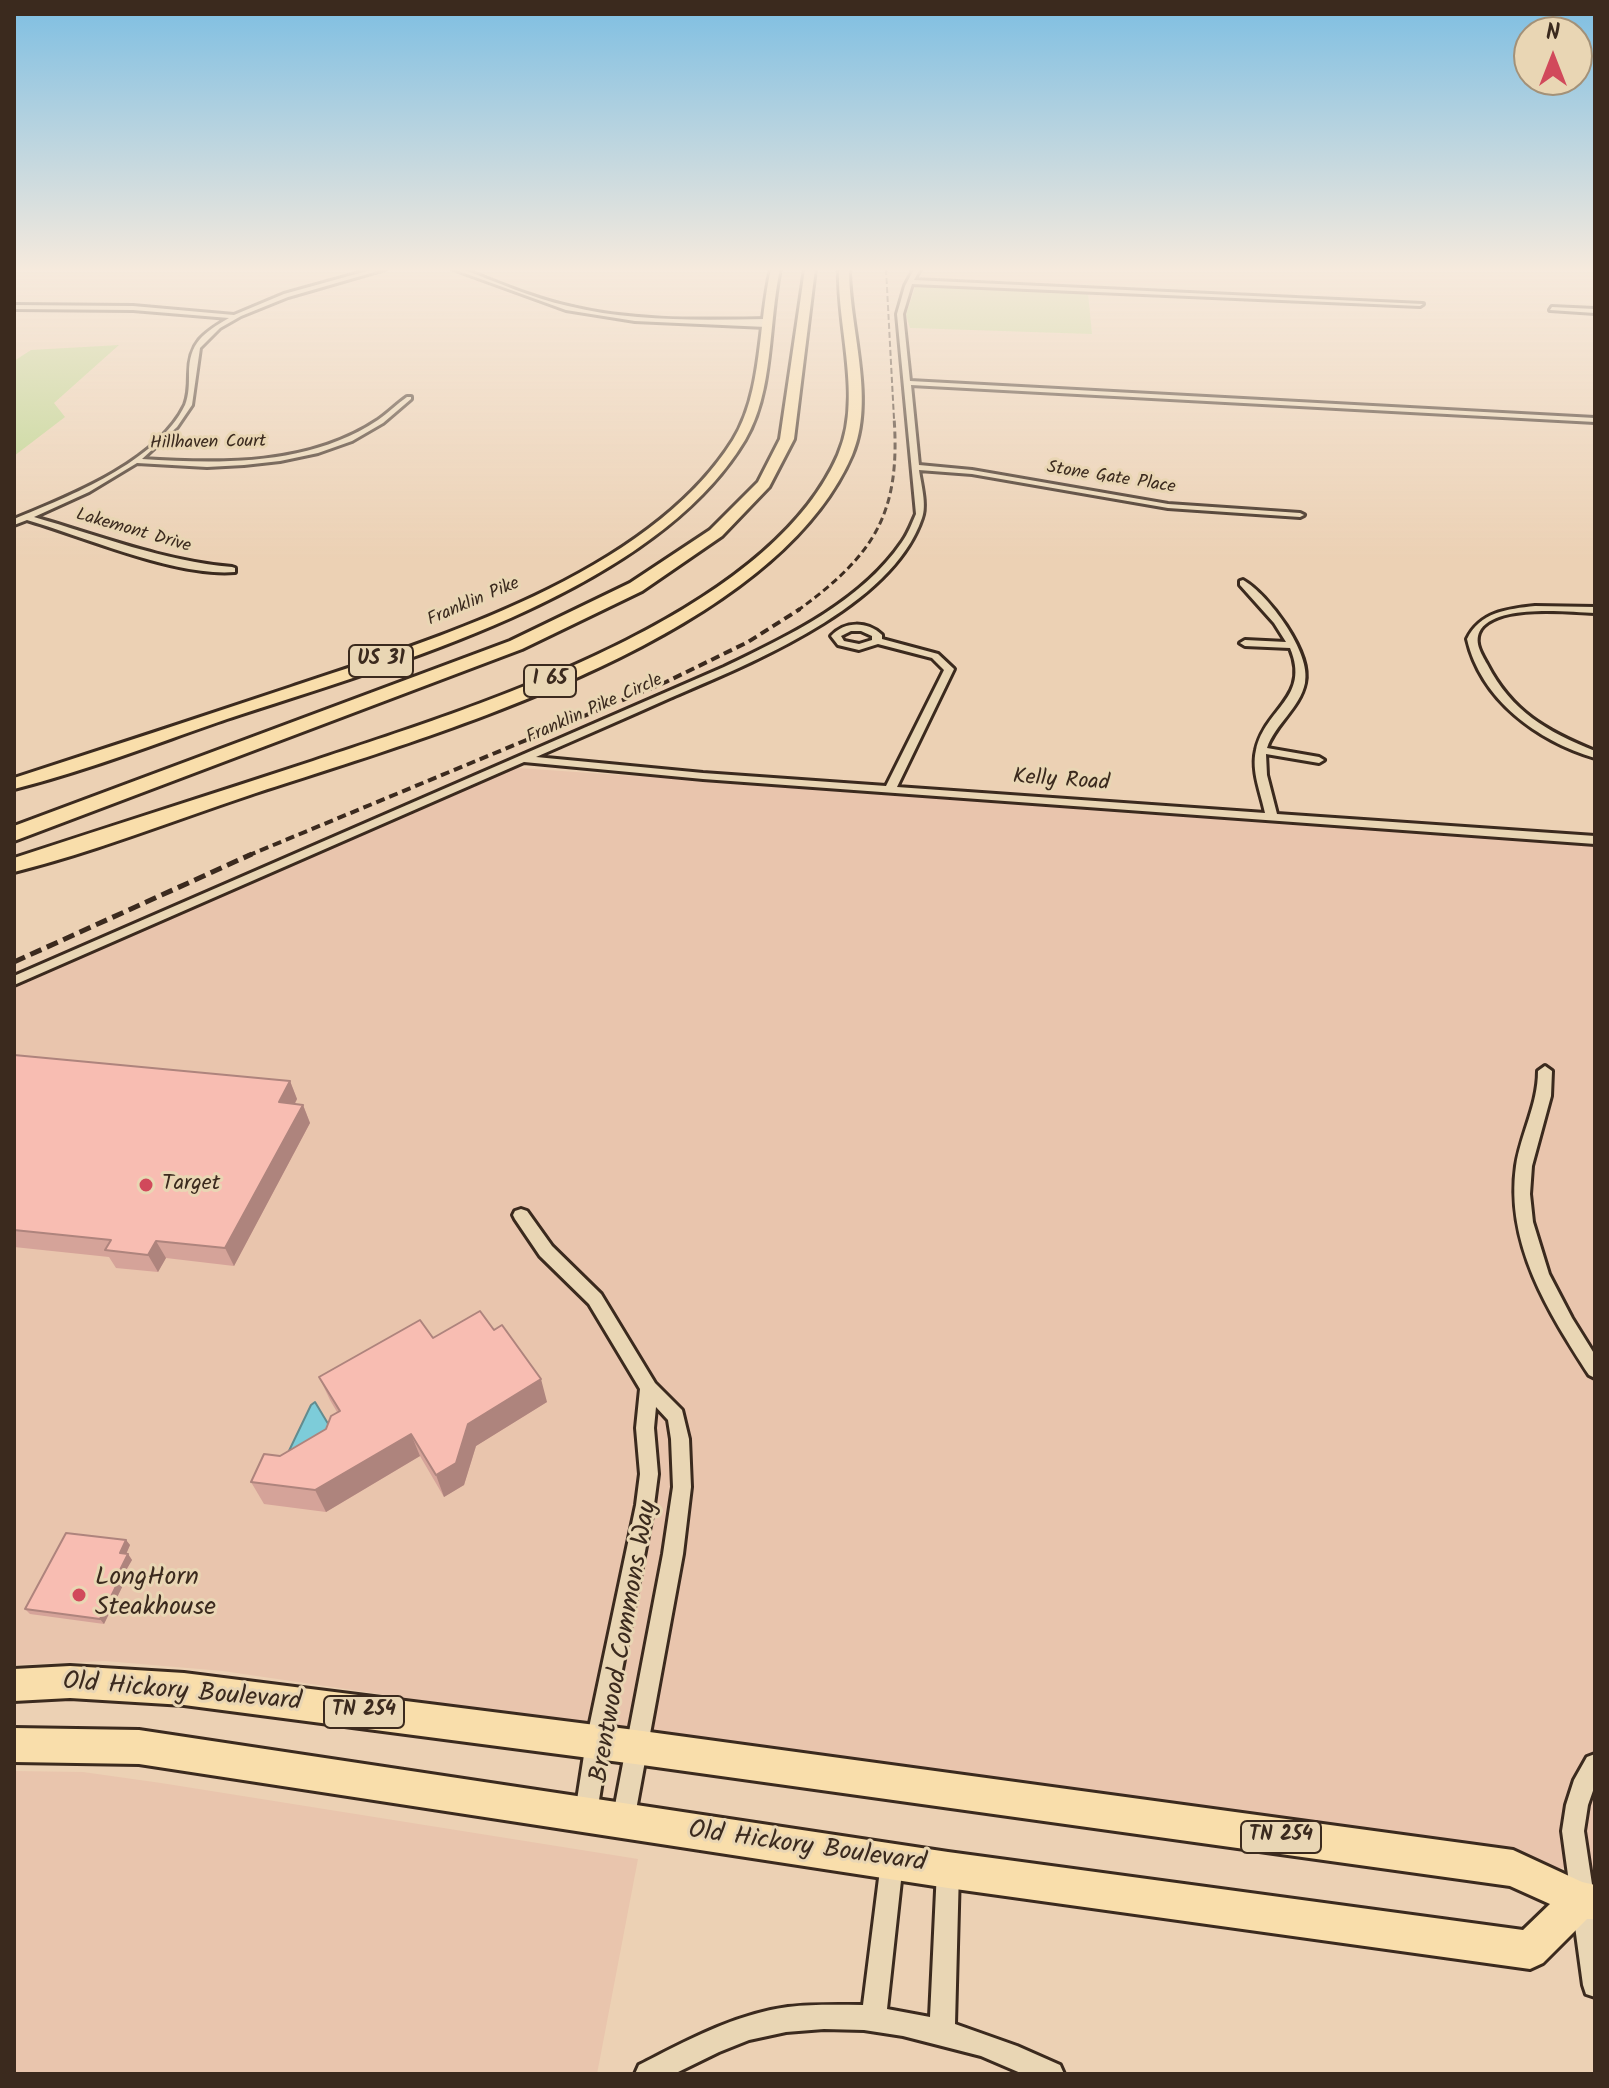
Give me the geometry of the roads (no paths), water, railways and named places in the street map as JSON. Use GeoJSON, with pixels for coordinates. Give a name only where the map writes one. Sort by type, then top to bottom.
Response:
{"type":"FeatureCollection","features":[{"type":"Feature","properties":{"kind":"highway","name":"I 65"},"geometry":{"type":"LineString","coordinates":[[14,834],[124,790],[516,645],[636,587],[716,533],[764,484],[787,439],[797,366]]}},
{"type":"Feature","properties":{"kind":"highway","name":"I 65"},"geometry":{"type":"LineString","coordinates":[[14,865],[444,723],[554,680],[673,620],[759,562],[797,527],[820,500],[849,444],[853,411],[850,366]]}},
{"type":"Feature","properties":{"kind":"highway"},"geometry":{"type":"LineString","coordinates":[[14,879],[229,796]]}},
{"type":"Feature","properties":{"kind":"main road","name":"Franklin Pike"},"geometry":{"type":"LineString","coordinates":[[14,784],[444,638],[517,607],[611,558],[682,507],[728,458],[741,438],[753,403],[759,366]]}},
{"type":"Feature","properties":{"kind":"main road","name":"Old Hickory Boulevard"},"geometry":{"type":"LineString","coordinates":[[14,1685],[70,1682],[184,1689],[635,1747],[1513,1868],[1588,1901],[1530,1950],[948,1870],[139,1747],[14,1745]]}},
{"type":"Feature","properties":{"kind":"street"},"geometry":{"type":"LineString","coordinates":[[14,522],[73,496],[134,461],[167,434],[183,413],[193,391],[193,366]]}},
{"type":"Feature","properties":{"kind":"street","name":"Franklin Pike Circle"},"geometry":{"type":"LineString","coordinates":[[14,981],[755,656],[852,599],[882,571],[912,534],[920,511],[905,366]]}},
{"type":"Feature","properties":{"kind":"street"},"geometry":{"type":"LineString","coordinates":[[907,383],[1595,420]]}},
{"type":"Feature","properties":{"kind":"street","name":"Hillhaven Court"},"geometry":{"type":"LineString","coordinates":[[134,461],[232,463],[312,453],[370,430],[409,398]]}},
{"type":"Feature","properties":{"kind":"street","name":"Stone Gate Place"},"geometry":{"type":"LineString","coordinates":[[917,467],[972,472],[1160,505],[1300,515]]}},
{"type":"Feature","properties":{"kind":"street","name":"Lakemont Drive"},"geometry":{"type":"LineString","coordinates":[[27,517],[172,560],[204,568],[232,570]]}},
{"type":"Feature","properties":{"kind":"street"},"geometry":{"type":"LineString","coordinates":[[1243,583],[1280,621],[1300,667],[1301,685],[1261,750],[1260,763],[1272,816]]}},
{"type":"Feature","properties":{"kind":"street"},"geometry":{"type":"LineString","coordinates":[[1595,610],[1529,609],[1507,612],[1482,623],[1475,629],[1472,639],[1491,680],[1515,713],[1538,730],[1595,755]]}},
{"type":"Feature","properties":{"kind":"street"},"geometry":{"type":"LineString","coordinates":[[877,641],[935,656],[949,669],[890,790]]}},
{"type":"Feature","properties":{"kind":"street"},"geometry":{"type":"LineString","coordinates":[[1245,643],[1292,645]]}},
{"type":"Feature","properties":{"kind":"street"},"geometry":{"type":"LineString","coordinates":[[1261,750],[1319,760]]}},
{"type":"Feature","properties":{"kind":"street","name":"Kelly Road"},"geometry":{"type":"LineString","coordinates":[[524,759],[565,765],[890,790],[1595,840]]}},
{"type":"Feature","properties":{"kind":"street"},"geometry":{"type":"LineString","coordinates":[[1545,1071],[1544,1097],[1522,1181],[1526,1224],[1539,1272],[1550,1296],[1595,1370]]}},
{"type":"Feature","properties":{"kind":"street","name":"Brentwood Commons Way"},"geometry":{"type":"LineString","coordinates":[[521,1215],[546,1251],[595,1299],[649,1388],[676,1416],[680,1439],[682,1487],[673,1554],[623,1821]]}},
{"type":"Feature","properties":{"kind":"street","name":"Brentwood Commons Way"},"geometry":{"type":"LineString","coordinates":[[585,1816],[645,1505],[649,1474],[645,1428],[649,1388]]}},
{"type":"Feature","properties":{"kind":"street"},"geometry":{"type":"LineString","coordinates":[[1595,1765],[1587,1777],[1573,1820],[1588,1901],[1595,1985]]}},
{"type":"Feature","properties":{"kind":"street"},"geometry":{"type":"LineString","coordinates":[[873,2020],[893,1861]]}},
{"type":"Feature","properties":{"kind":"street"},"geometry":{"type":"LineString","coordinates":[[942,2033],[948,1870]]}},
{"type":"Feature","properties":{"kind":"street"},"geometry":{"type":"LineString","coordinates":[[648,2074],[714,2039],[751,2027],[823,2015],[873,2020],[982,2042],[1051,2074]]}},
{"type":"Feature","properties":{"kind":"water"},"geometry":{"type":"Polygon","coordinates":[[[315,1402],[336,1437],[286,1457],[311,1405],[315,1402]]]}},
{"type":"Feature","properties":{"kind":"railway"},"geometry":{"type":"LineString","coordinates":[[891,366],[894,419]]}},
{"type":"Feature","properties":{"kind":"railway"},"geometry":{"type":"LineString","coordinates":[[798,610],[846,571],[877,529],[893,480],[894,417]]}},
{"type":"Feature","properties":{"kind":"railway"},"geometry":{"type":"LineString","coordinates":[[247,856],[666,682],[748,642],[798,610]]}},
{"type":"Feature","properties":{"kind":"railway"},"geometry":{"type":"LineString","coordinates":[[14,962],[252,854]]}},
{"type":"Feature","properties":{"kind":"place","name":"Target"},"geometry":{"type":"Point","coordinates":[146,1185]}},
{"type":"Feature","properties":{"kind":"place","name":"LongHorn Steakhouse"},"geometry":{"type":"Point","coordinates":[79,1595]}}]}
